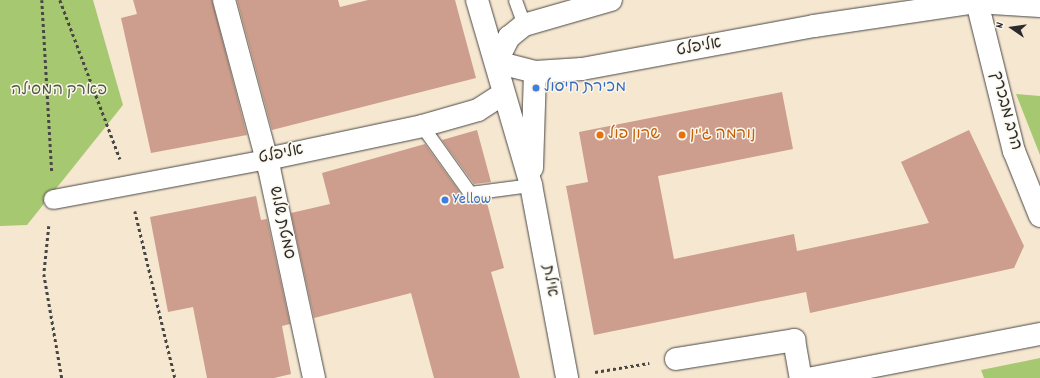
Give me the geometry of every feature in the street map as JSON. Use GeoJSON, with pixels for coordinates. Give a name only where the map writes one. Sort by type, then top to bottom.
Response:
{"type":"FeatureCollection","features":[{"type":"Feature","properties":{"kind":"street","name":"סמטת שלוש"},"geometry":{"type":"LineString","coordinates":[[224,0],[267,158],[314,378]]}},
{"type":"Feature","properties":{"kind":"street","name":"אילת"},"geometry":{"type":"LineString","coordinates":[[478,0],[496,62],[503,94],[531,185],[567,377]]}},
{"type":"Feature","properties":{"kind":"street"},"geometry":{"type":"LineString","coordinates":[[496,62],[509,37],[524,25],[611,0]]}},
{"type":"Feature","properties":{"kind":"street","name":"אליפלט"},"geometry":{"type":"LineString","coordinates":[[496,62],[535,72],[582,70],[814,26],[977,2],[1040,6]]}},
{"type":"Feature","properties":{"kind":"street","name":"הרב מבכרך"},"geometry":{"type":"LineString","coordinates":[[977,2],[1014,151],[1040,216]]}},
{"type":"Feature","properties":{"kind":"street","name":"אילת"},"geometry":{"type":"LineString","coordinates":[[531,185],[535,72]]}},
{"type":"Feature","properties":{"kind":"street","name":"אליפלט"},"geometry":{"type":"LineString","coordinates":[[53,199],[127,183],[267,158],[422,126],[478,110],[503,94]]}},
{"type":"Feature","properties":{"kind":"street"},"geometry":{"type":"LineString","coordinates":[[813,378],[1040,334]]}},
{"type":"Feature","properties":{"kind":"street"},"geometry":{"type":"LineString","coordinates":[[676,358],[794,340],[801,378]]}},
{"type":"Feature","properties":{"kind":"lane"},"geometry":{"type":"LineString","coordinates":[[515,0],[524,25]]}},
{"type":"Feature","properties":{"kind":"lane"},"geometry":{"type":"LineString","coordinates":[[422,126],[470,192],[531,185]]}},
{"type":"Feature","properties":{"kind":"path"},"geometry":{"type":"LineString","coordinates":[[42,0],[53,199],[44,274],[62,378]]}},
{"type":"Feature","properties":{"kind":"path"},"geometry":{"type":"LineString","coordinates":[[60,0],[127,183]]}},
{"type":"Feature","properties":{"kind":"path"},"geometry":{"type":"LineString","coordinates":[[136,215],[175,378]]}},
{"type":"Feature","properties":{"kind":"path"},"geometry":{"type":"LineString","coordinates":[[567,377],[676,358]]}},
{"type":"Feature","properties":{"kind":"green space","name":"פארק המסילה"},"geometry":{"type":"Polygon","coordinates":[[[0,0],[93,0],[123,105],[27,225],[0,226],[0,0]]]}},
{"type":"Feature","properties":{"kind":"green space"},"geometry":{"type":"Polygon","coordinates":[[[1016,94],[1040,96],[1040,155],[1016,94]]]}},
{"type":"Feature","properties":{"kind":"green space"},"geometry":{"type":"Polygon","coordinates":[[[1040,358],[1040,378],[984,378],[981,370],[1040,358]]]}},
{"type":"Feature","properties":{"kind":"building"},"geometry":{"type":"Polygon","coordinates":[[[133,0],[212,0],[247,135],[151,153],[121,18],[137,14],[133,0]]]}},
{"type":"Feature","properties":{"kind":"building"},"geometry":{"type":"Polygon","coordinates":[[[237,0],[338,0],[340,7],[368,0],[455,0],[476,78],[272,130],[237,0]]]}},
{"type":"Feature","properties":{"kind":"building"},"geometry":{"type":"Polygon","coordinates":[[[782,92],[793,149],[658,176],[674,259],[794,234],[797,251],[929,223],[901,162],[969,130],[1024,246],[1014,268],[810,313],[806,292],[594,335],[566,186],[588,182],[579,132],[782,92]]]}},
{"type":"Feature","properties":{"kind":"building"},"geometry":{"type":"Polygon","coordinates":[[[477,130],[491,182],[474,184],[442,140],[477,130]]]}},
{"type":"Feature","properties":{"kind":"building"},"geometry":{"type":"Polygon","coordinates":[[[425,144],[464,198],[486,199],[504,268],[491,272],[520,378],[434,378],[411,293],[314,318],[291,213],[330,204],[322,173],[425,144]]]}},
{"type":"Feature","properties":{"kind":"building"},"geometry":{"type":"Polygon","coordinates":[[[256,196],[261,220],[267,219],[290,324],[282,326],[291,374],[274,378],[207,378],[193,307],[168,312],[150,217],[256,196]]]}},
{"type":"Feature","properties":{"kind":"place","name":"מכירת חיסול"},"geometry":{"type":"Point","coordinates":[536,88]}},
{"type":"Feature","properties":{"kind":"place","name":"שרון פול"},"geometry":{"type":"Point","coordinates":[600,135]}},
{"type":"Feature","properties":{"kind":"place","name":"נורמה ג'ין"},"geometry":{"type":"Point","coordinates":[682,135]}},
{"type":"Feature","properties":{"kind":"place","name":"Yellow"},"geometry":{"type":"Point","coordinates":[445,200]}}]}
